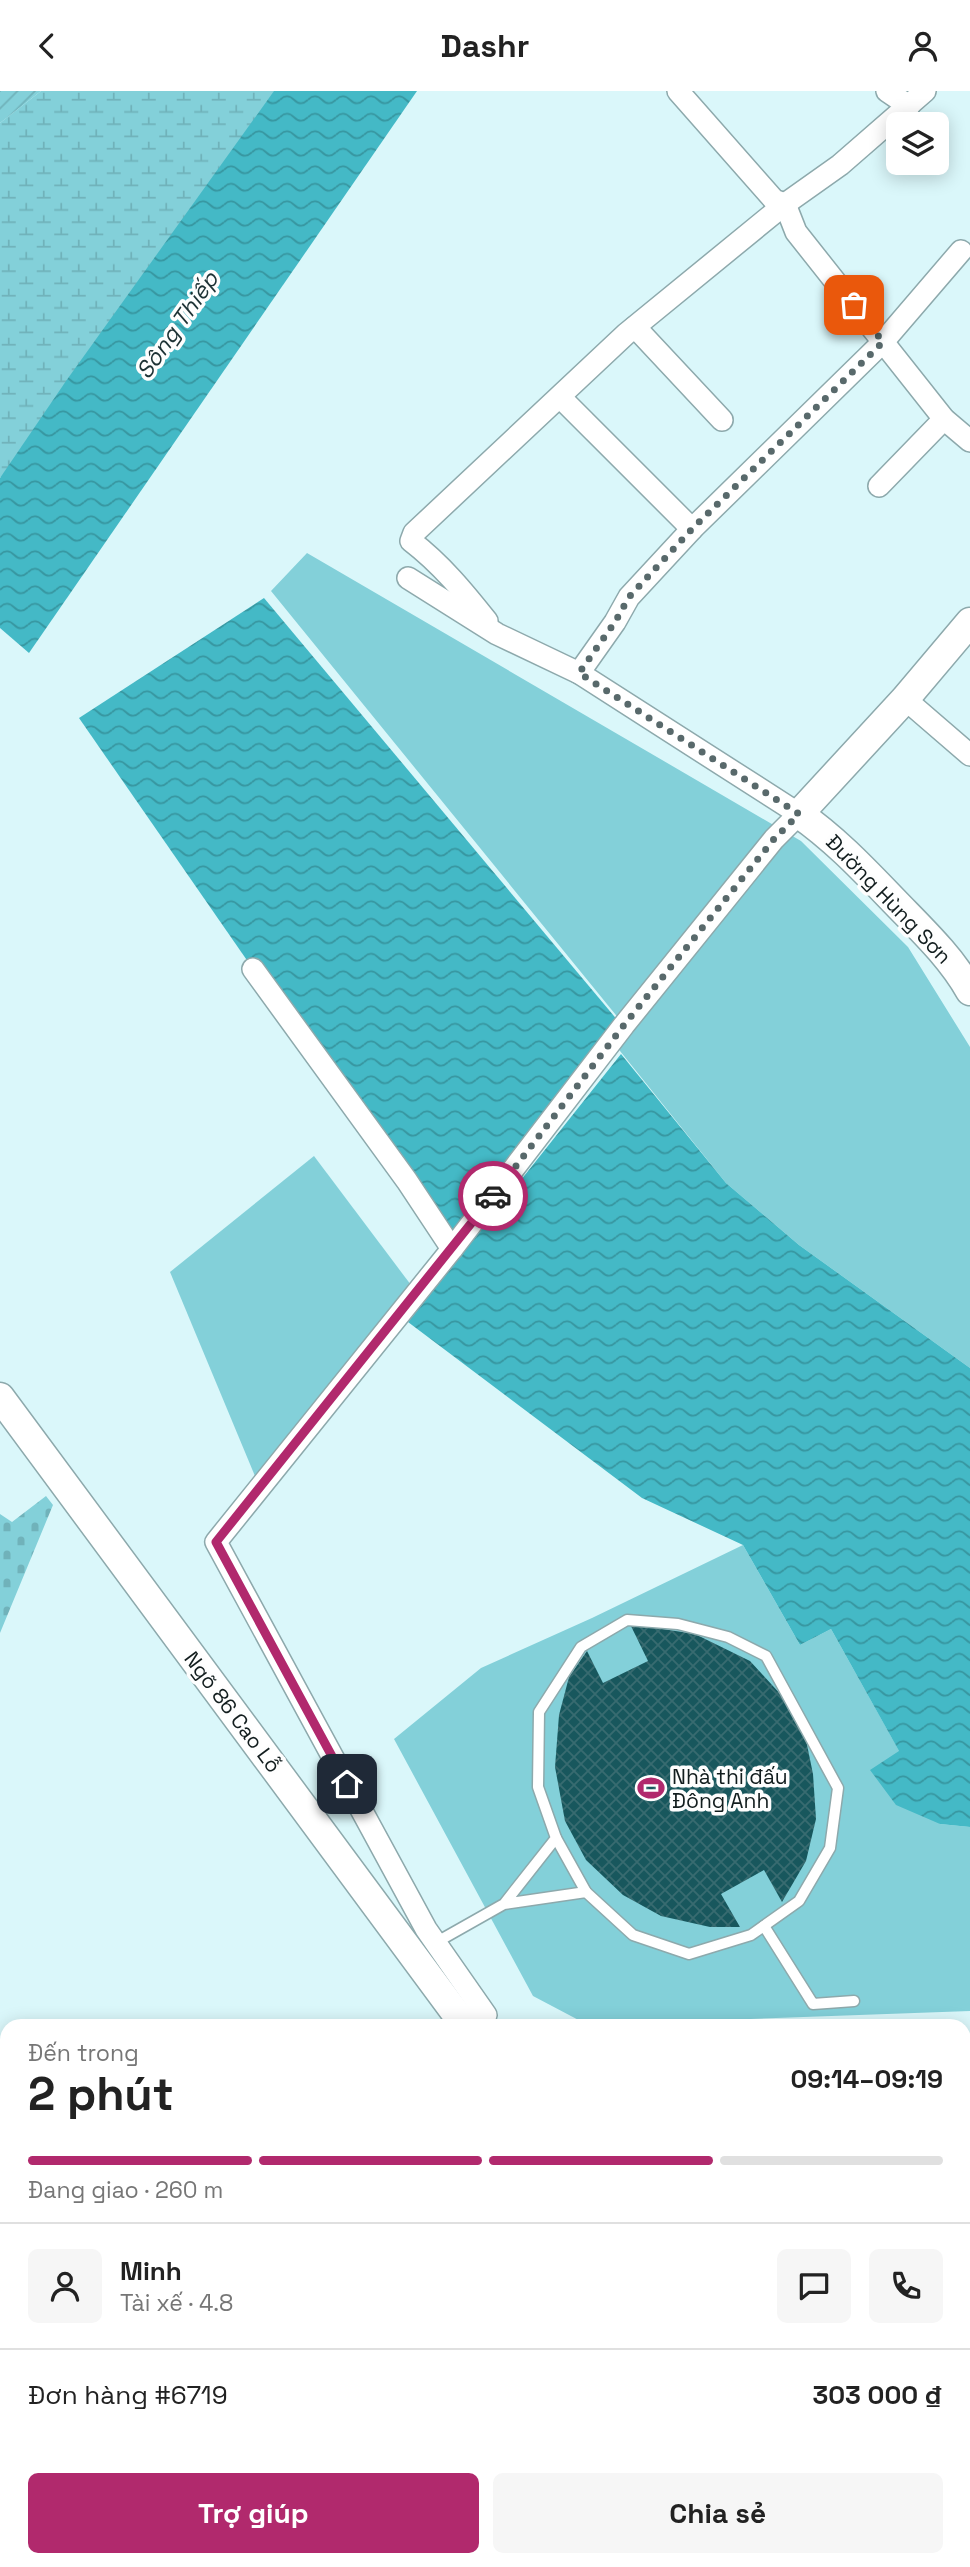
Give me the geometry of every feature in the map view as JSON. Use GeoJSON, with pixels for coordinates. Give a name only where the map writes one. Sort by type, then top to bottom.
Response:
{"type":"FeatureCollection","features":[{"type":"Feature","properties":{"kind":"street"},"geometry":{"type":"LineString","coordinates":[[678,91],[774,199],[785,204],[796,232],[944,419],[970,441]]}},
{"type":"Feature","properties":{"kind":"street"},"geometry":{"type":"LineString","coordinates":[[887,91],[909,106]]}},
{"type":"Feature","properties":{"kind":"street"},"geometry":{"type":"LineString","coordinates":[[497,634],[455,581],[430,555],[411,541],[412,536],[635,327],[785,204],[840,165],[925,91]]}},
{"type":"Feature","properties":{"kind":"street"},"geometry":{"type":"LineString","coordinates":[[579,673],[629,597],[692,529],[883,342],[961,251]]}},
{"type":"Feature","properties":{"kind":"street"},"geometry":{"type":"LineString","coordinates":[[635,327],[722,419]]}},
{"type":"Feature","properties":{"kind":"street"},"geometry":{"type":"LineString","coordinates":[[561,398],[692,529]]}},
{"type":"Feature","properties":{"kind":"street"},"geometry":{"type":"LineString","coordinates":[[879,486],[944,419]]}},
{"type":"Feature","properties":{"kind":"street"},"geometry":{"type":"LineString","coordinates":[[408,578],[497,634],[579,673],[799,814]]}},
{"type":"Feature","properties":{"kind":"street"},"geometry":{"type":"LineString","coordinates":[[482,2019],[486,2015],[426,1929],[216,1542],[452,1249],[632,1015],[774,839],[905,699],[970,622]]}},
{"type":"Feature","properties":{"kind":"street"},"geometry":{"type":"LineString","coordinates":[[905,699],[970,755]]}},
{"type":"Feature","properties":{"kind":"street","name":"Đường Hùng Sơn"},"geometry":{"type":"LineString","coordinates":[[799,814],[833,839],[966,976]]}},
{"type":"Feature","properties":{"kind":"street"},"geometry":{"type":"LineString","coordinates":[[253,969],[407,1181],[452,1249]]}},
{"type":"Feature","properties":{"kind":"street","name":"Ngõ 86 Cao Lỗ"},"geometry":{"type":"LineString","coordinates":[[0,1397],[460,2019]]}},
{"type":"Feature","properties":{"kind":"lane"},"geometry":{"type":"LineString","coordinates":[[627,1621],[678,1624],[728,1637],[766,1656],[838,1788],[830,1849],[799,1901],[751,1935],[689,1954],[633,1935],[586,1892],[556,1838],[538,1787],[540,1713],[581,1647],[627,1621]]}},
{"type":"Feature","properties":{"kind":"lane"},"geometry":{"type":"LineString","coordinates":[[504,1904],[556,1838]]}},
{"type":"Feature","properties":{"kind":"lane"},"geometry":{"type":"LineString","coordinates":[[435,1943],[504,1904],[586,1892]]}},
{"type":"Feature","properties":{"kind":"lane"},"geometry":{"type":"LineString","coordinates":[[764,1926],[813,2004],[854,2001]]}},
{"type":"Feature","properties":{"kind":"green space"},"geometry":{"type":"Polygon","coordinates":[[[0,91],[41,91],[0,123],[0,91]]]}},
{"type":"Feature","properties":{"kind":"green space"},"geometry":{"type":"Polygon","coordinates":[[[41,91],[275,91],[2,478],[0,123],[41,91]]]}},
{"type":"Feature","properties":{"kind":"green space"},"geometry":{"type":"Polygon","coordinates":[[[307,553],[801,841],[908,947],[970,1047],[970,1368],[799,1245],[726,1183],[612,1041],[624,1025],[271,591],[307,553]]]}},
{"type":"Feature","properties":{"kind":"green space"},"geometry":{"type":"Polygon","coordinates":[[[314,1156],[417,1293],[260,1488],[170,1272],[314,1156]]]}},
{"type":"Feature","properties":{"kind":"green space"},"geometry":{"type":"Polygon","coordinates":[[[46,1496],[53,1505],[0,1633],[0,1514],[12,1522],[46,1496]]]}},
{"type":"Feature","properties":{"kind":"green space","name":"Nhà thi đấu Đông Anh"},"geometry":{"type":"Polygon","coordinates":[[[743,1545],[800,1645],[831,1629],[940,1824],[970,1827],[970,2011],[752,2019],[577,2019],[533,1996],[394,1739],[481,1668],[743,1545]]]}},
{"type":"Feature","properties":{"kind":"water","name":"Sông Thiếp"},"geometry":{"type":"Polygon","coordinates":[[[274,91],[417,91],[29,653],[0,628],[0,478],[66,381],[274,91]]]}},
{"type":"Feature","properties":{"kind":"water"},"geometry":{"type":"Polygon","coordinates":[[[264,598],[619,1022],[453,1230],[253,969],[79,718],[264,598]]]}},
{"type":"Feature","properties":{"kind":"water"},"geometry":{"type":"Polygon","coordinates":[[[621,1054],[726,1183],[799,1245],[970,1368],[970,1827],[940,1824],[896,1805],[870,1770],[899,1751],[831,1629],[800,1645],[743,1545],[642,1498],[408,1322],[621,1054]]]}},
{"type":"Feature","properties":{"kind":"building"},"geometry":{"type":"Polygon","coordinates":[[[630,1624],[695,1634],[750,1661],[783,1697],[805,1735],[813,1774],[816,1819],[806,1861],[782,1902],[764,1870],[721,1894],[740,1927],[710,1927],[661,1916],[623,1895],[586,1860],[565,1821],[555,1767],[559,1715],[569,1677],[587,1651],[603,1683],[648,1661],[630,1624]]]}},
{"type":"Feature","properties":{"kind":"way so far"},"geometry":{"type":"LineString","coordinates":[[493,1196],[624,1025],[774,839],[799,814],[579,673],[629,597],[692,529],[883,342],[854,305]]}},
{"type":"Feature","properties":{"kind":"place","name":"Nhà thi đấu Đông Anh"},"geometry":{"type":"Point","coordinates":[651,1788]}},
{"type":"Feature","properties":{"kind":"route"},"geometry":{"type":"LineString","coordinates":[[347,1784],[216,1542],[493,1196]]}}]}
